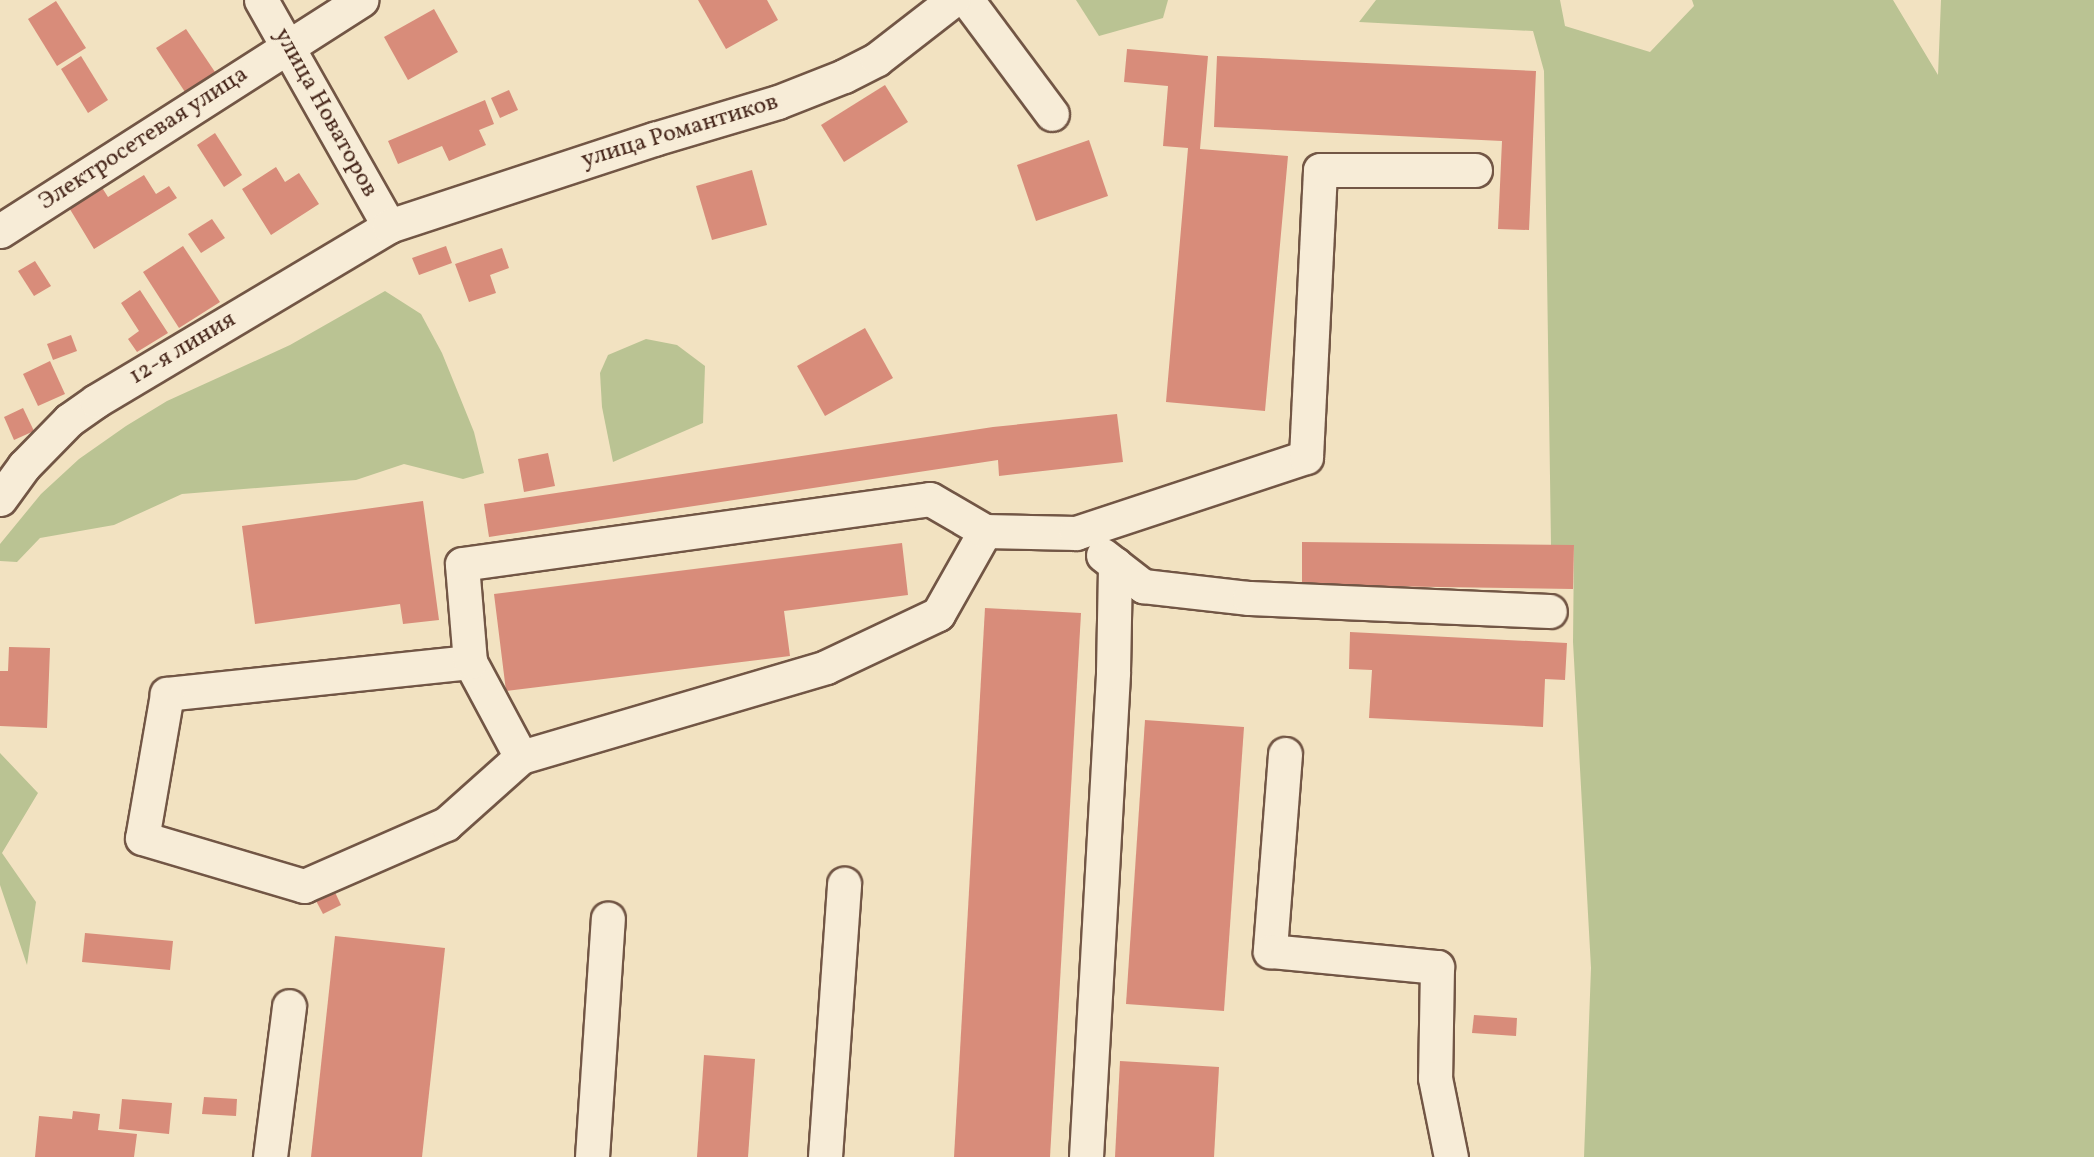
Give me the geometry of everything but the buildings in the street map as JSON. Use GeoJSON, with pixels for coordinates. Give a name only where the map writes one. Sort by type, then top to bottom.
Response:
{"type":"FeatureCollection","features":[{"type":"Feature","properties":{"kind":"street","name":"улица Новаторов"},"geometry":{"type":"LineString","coordinates":[[261,0],[389,226]]}},
{"type":"Feature","properties":{"kind":"street","name":"Электросетевая улица"},"geometry":{"type":"LineString","coordinates":[[0,231],[361,0]]}},
{"type":"Feature","properties":{"kind":"street","name":"улица Романтиков"},"geometry":{"type":"LineString","coordinates":[[389,226],[654,139],[778,102],[844,76],[877,59],[953,0]]}},
{"type":"Feature","properties":{"kind":"street"},"geometry":{"type":"LineString","coordinates":[[967,0],[1052,114]]}},
{"type":"Feature","properties":{"kind":"street"},"geometry":{"type":"LineString","coordinates":[[521,757],[470,662],[462,564],[930,499],[985,531],[1076,533],[1306,457],[1320,170],[1475,170]]}},
{"type":"Feature","properties":{"kind":"street","name":"12-я линия"},"geometry":{"type":"LineString","coordinates":[[0,499],[24,466],[61,428],[96,401],[389,226]]}},
{"type":"Feature","properties":{"kind":"street"},"geometry":{"type":"LineString","coordinates":[[470,662],[167,694],[142,838],[304,886],[446,824],[521,757],[826,667],[938,614],[985,531]]}},
{"type":"Feature","properties":{"kind":"street"},"geometry":{"type":"LineString","coordinates":[[1076,533],[1143,586],[1249,598],[1550,611]]}},
{"type":"Feature","properties":{"kind":"street"},"geometry":{"type":"LineString","coordinates":[[1086,1157],[1113,672],[1115,564]]}},
{"type":"Feature","properties":{"kind":"street"},"geometry":{"type":"LineString","coordinates":[[1285,754],[1270,951],[1437,967],[1435,1078],[1451,1157]]}},
{"type":"Feature","properties":{"kind":"street"},"geometry":{"type":"LineString","coordinates":[[825,1157],[844,884]]}},
{"type":"Feature","properties":{"kind":"street"},"geometry":{"type":"LineString","coordinates":[[592,1157],[608,920]]}},
{"type":"Feature","properties":{"kind":"street"},"geometry":{"type":"LineString","coordinates":[[270,1157],[289,1006]]}},
{"type":"Feature","properties":{"kind":"green space"},"geometry":{"type":"Polygon","coordinates":[[[1076,0],[1168,0],[1163,18],[1099,36],[1076,0]]]}},
{"type":"Feature","properties":{"kind":"green space"},"geometry":{"type":"Polygon","coordinates":[[[1376,0],[1560,0],[1565,26],[1650,52],[1694,6],[1692,0],[1893,0],[1938,75],[1941,0],[2094,0],[2094,1157],[1584,1157],[1591,968],[1573,642],[1574,546],[1551,545],[1544,71],[1533,31],[1359,22],[1376,0]]]}},
{"type":"Feature","properties":{"kind":"green space"},"geometry":{"type":"Polygon","coordinates":[[[385,291],[421,314],[442,353],[474,432],[484,473],[463,479],[404,464],[356,480],[182,494],[114,525],[40,538],[17,562],[0,561],[0,544],[41,494],[79,459],[126,426],[167,401],[290,345],[385,291]]]}},
{"type":"Feature","properties":{"kind":"green space"},"geometry":{"type":"Polygon","coordinates":[[[646,339],[677,345],[705,366],[703,423],[613,462],[602,407],[600,373],[608,355],[646,339]]]}},
{"type":"Feature","properties":{"kind":"green space"},"geometry":{"type":"Polygon","coordinates":[[[0,753],[38,793],[2,853],[36,902],[27,965],[0,885],[0,753]]]}}]}
